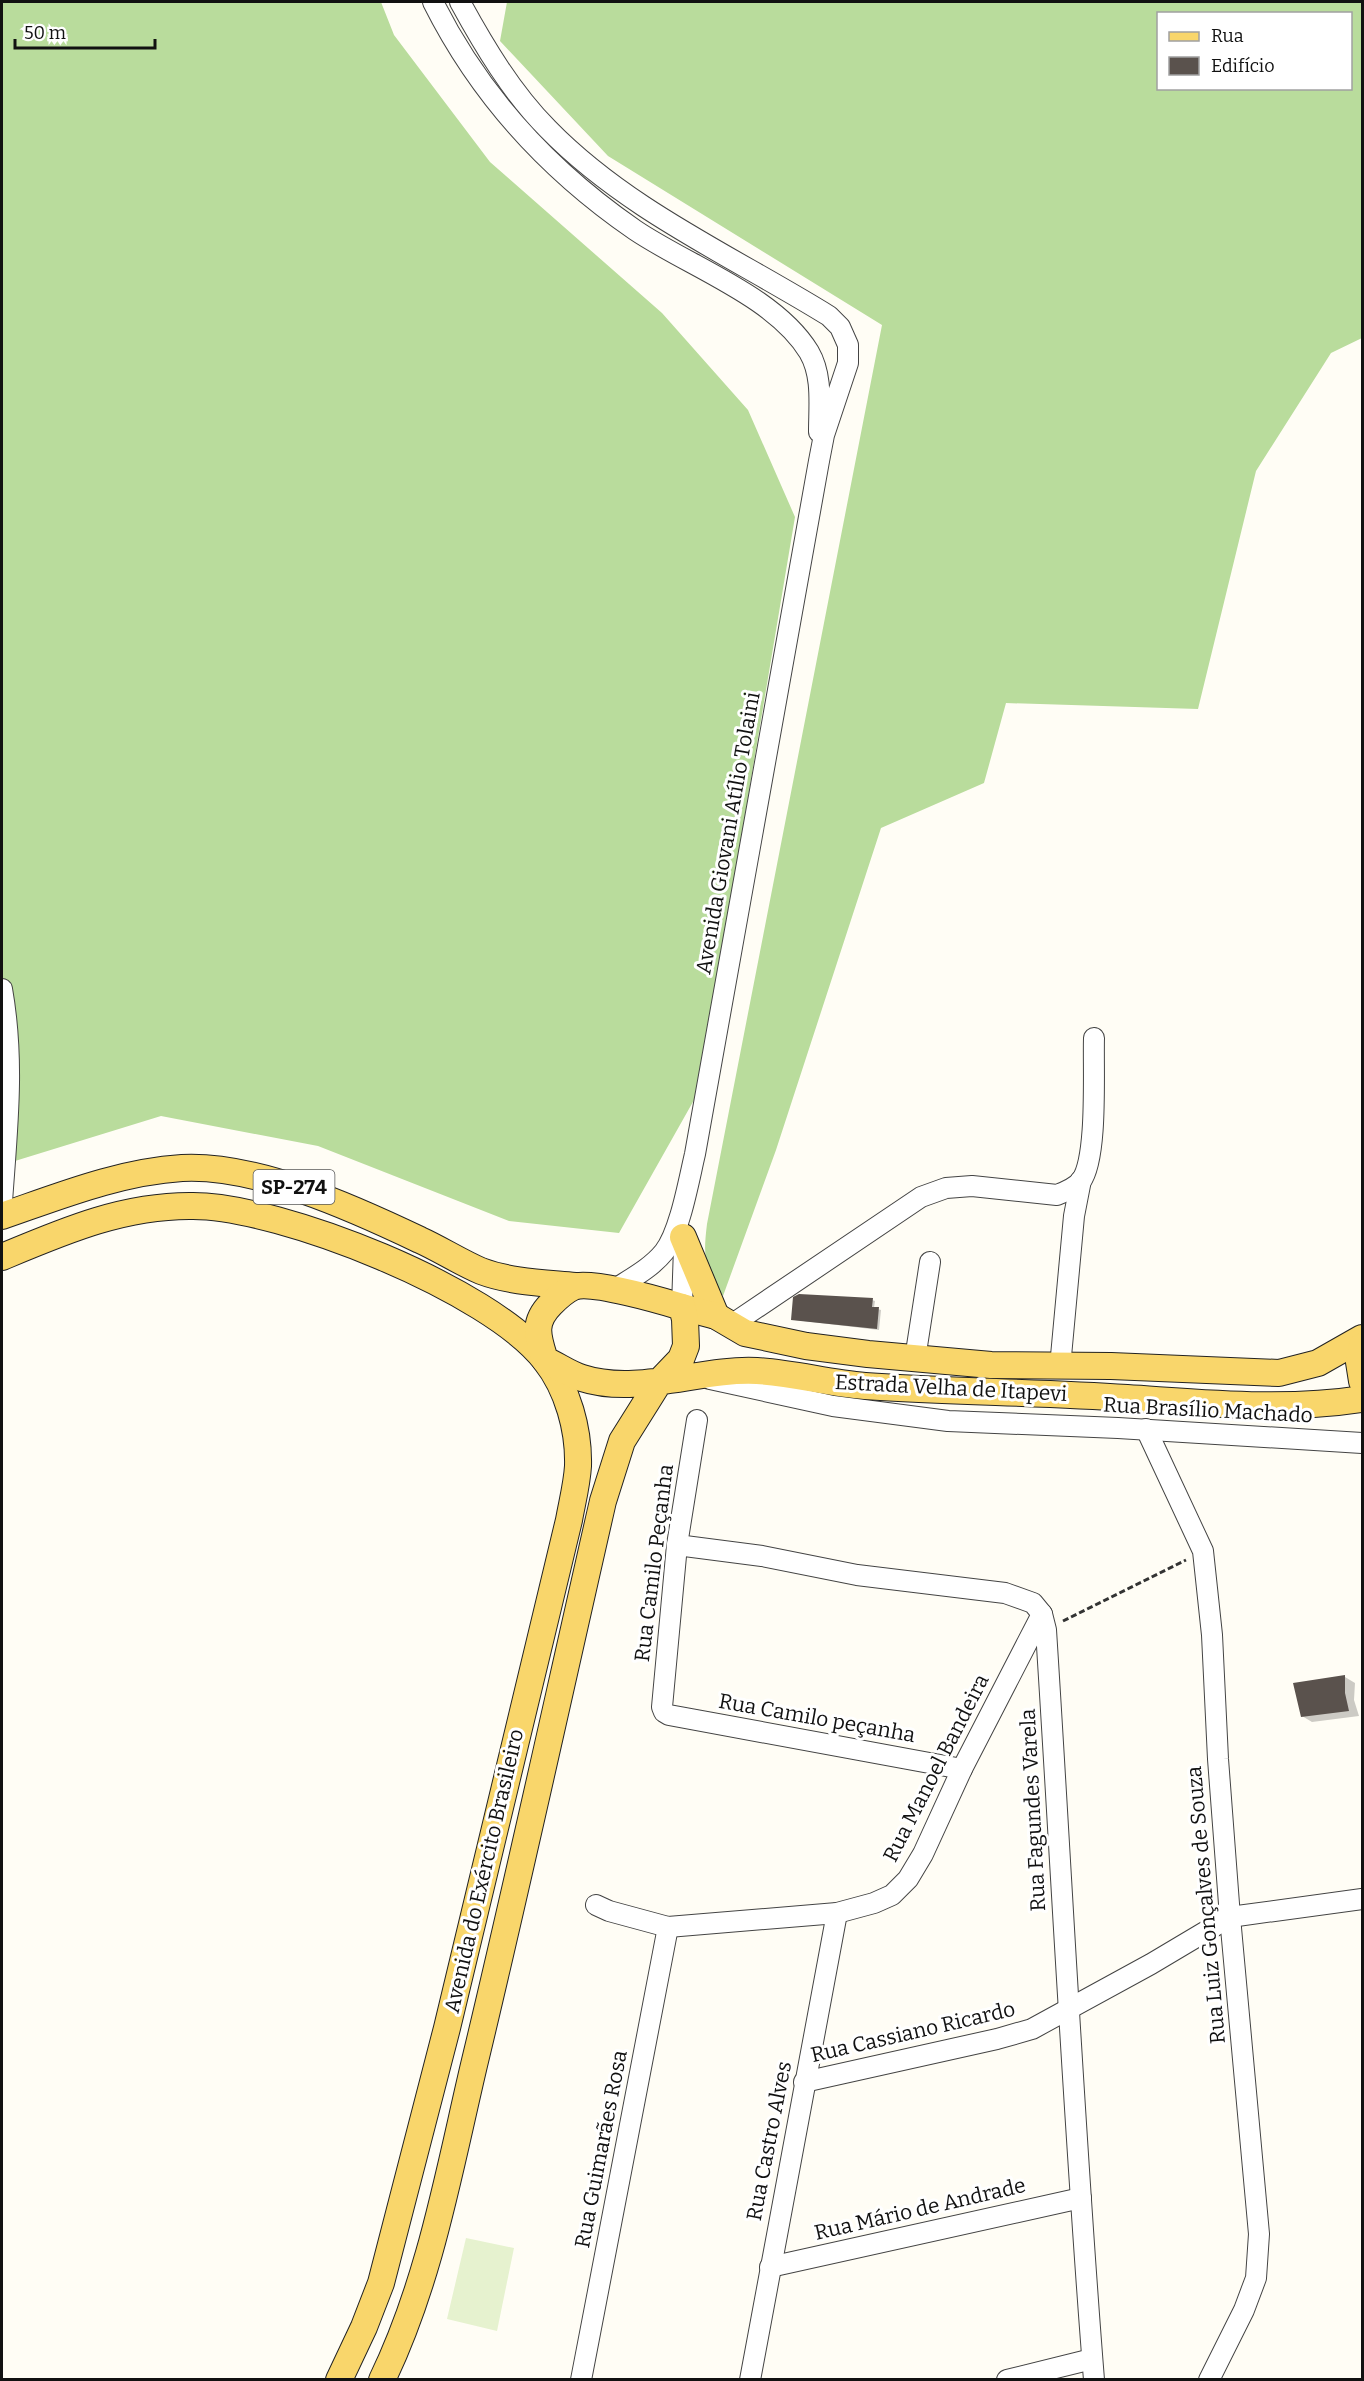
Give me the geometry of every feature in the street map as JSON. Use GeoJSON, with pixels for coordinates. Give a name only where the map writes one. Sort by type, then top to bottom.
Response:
{"type":"FeatureCollection","features":[{"type":"Feature","properties":{"kind":"main road","name":"Estrada Velha de Itapevi"},"geometry":{"type":"LineString","coordinates":[[2,1216],[93,1185],[146,1172],[183,1168],[214,1170],[259,1177],[296,1187],[419,1239],[481,1271],[507,1279],[615,1289],[684,1313],[723,1321],[746,1333],[806,1346],[991,1365],[1279,1373],[1318,1363],[1362,1338]]}},
{"type":"Feature","properties":{"kind":"main road","name":"Estrada Velha de Itapevi"},"geometry":{"type":"LineString","coordinates":[[2,1257],[96,1220],[148,1208],[194,1206],[243,1211],[278,1219],[391,1261],[477,1304],[512,1328],[545,1360],[581,1378],[602,1382],[659,1382],[734,1370],[789,1374],[845,1384],[900,1389],[1112,1396],[1247,1405],[1298,1405],[1362,1399]]}},
{"type":"Feature","properties":{"kind":"main road"},"geometry":{"type":"LineString","coordinates":[[682,1224],[723,1321]]}},
{"type":"Feature","properties":{"kind":"main road"},"geometry":{"type":"LineString","coordinates":[[545,1360],[537,1333],[540,1317],[558,1297],[575,1286]]}},
{"type":"Feature","properties":{"kind":"main road"},"geometry":{"type":"LineString","coordinates":[[659,1382],[681,1359],[686,1346],[684,1313]]}},
{"type":"Feature","properties":{"kind":"main road"},"geometry":{"type":"LineString","coordinates":[[1362,1346],[1359,1362],[1362,1381]]}},
{"type":"Feature","properties":{"kind":"main road","name":"Avenida do Exército Brasileiro"},"geometry":{"type":"LineString","coordinates":[[339,2379],[364,2327],[384,2273],[447,2028],[569,1520],[578,1467],[576,1429],[566,1397],[545,1360]]}},
{"type":"Feature","properties":{"kind":"main road","name":"Avenida do Exército Brasileiro"},"geometry":{"type":"LineString","coordinates":[[382,2379],[402,2339],[423,2279],[493,1986],[603,1501],[622,1440],[659,1382]]}},
{"type":"Feature","properties":{"kind":"street","name":"Avenida Giovani Atílio Tolaini"},"geometry":{"type":"LineString","coordinates":[[433,2],[480,81],[504,113],[548,159],[582,190],[636,231],[764,307],[788,327],[801,342],[816,365],[820,386],[819,461]]}},
{"type":"Feature","properties":{"kind":"street","name":"Avenida Giovani Atílio Tolaini"},"geometry":{"type":"LineString","coordinates":[[460,2],[513,88],[547,129],[588,166],[632,199],[819,309],[840,327],[848,345],[848,363],[824,435],[819,461],[682,1224]]}},
{"type":"Feature","properties":{"kind":"street"},"geometry":{"type":"LineString","coordinates":[[2,989],[11,1074],[2,1203]]}},
{"type":"Feature","properties":{"kind":"street"},"geometry":{"type":"LineString","coordinates":[[1060,1367],[1074,1216],[1081,1180],[1091,1148],[1094,1038]]}},
{"type":"Feature","properties":{"kind":"street"},"geometry":{"type":"LineString","coordinates":[[723,1321],[921,1197],[946,1188],[972,1186],[1057,1195],[1068,1191],[1081,1180]]}},
{"type":"Feature","properties":{"kind":"street"},"geometry":{"type":"LineString","coordinates":[[615,1289],[649,1267],[665,1251],[682,1224]]}},
{"type":"Feature","properties":{"kind":"street"},"geometry":{"type":"LineString","coordinates":[[682,1224],[685,1264],[684,1313]]}},
{"type":"Feature","properties":{"kind":"street"},"geometry":{"type":"LineString","coordinates":[[915,1359],[930,1262]]}},
{"type":"Feature","properties":{"kind":"street","name":"Rua Brasílio Machado"},"geometry":{"type":"LineString","coordinates":[[695,1377],[721,1380],[763,1392],[833,1406],[948,1421],[1362,1443]]}},
{"type":"Feature","properties":{"kind":"street","name":"Rua Camilo Peçanha"},"geometry":{"type":"LineString","coordinates":[[664,1712],[662,1707],[676,1545],[697,1420]]}},
{"type":"Feature","properties":{"kind":"street","name":"Rua Luiz Gonçalves de Souza"},"geometry":{"type":"LineString","coordinates":[[1146,1430],[1203,1551],[1212,1635],[1218,1759],[1230,1917],[1259,2234],[1256,2278],[1244,2310],[1209,2379]]}},
{"type":"Feature","properties":{"kind":"street"},"geometry":{"type":"LineString","coordinates":[[676,1545],[762,1556],[857,1575],[1005,1593],[1033,1603],[1044,1622]]}},
{"type":"Feature","properties":{"kind":"street","name":"Rua Manoel Bandeira"},"geometry":{"type":"LineString","coordinates":[[596,1905],[609,1911],[668,1927],[837,1913],[874,1903],[892,1895],[908,1878],[923,1854],[962,1769],[1044,1622]]}},
{"type":"Feature","properties":{"kind":"street","name":"Rua Fagundes Varela"},"geometry":{"type":"LineString","coordinates":[[1044,1622],[1061,1863],[1067,2009],[1094,2379]]}},
{"type":"Feature","properties":{"kind":"street","name":"Rua Camilo peçanha"},"geometry":{"type":"LineString","coordinates":[[664,1712],[669,1715],[962,1769]]}},
{"type":"Feature","properties":{"kind":"street","name":"Rua Cassiano Ricardo"},"geometry":{"type":"LineString","coordinates":[[804,2082],[1015,2035],[1032,2029],[1230,1917],[1362,1899]]}},
{"type":"Feature","properties":{"kind":"street","name":"Rua Castro Alves"},"geometry":{"type":"LineString","coordinates":[[750,2379],[837,1913]]}},
{"type":"Feature","properties":{"kind":"street","name":"Rua Guimarães Rosa"},"geometry":{"type":"LineString","coordinates":[[581,2379],[668,1927]]}},
{"type":"Feature","properties":{"kind":"street","name":"Rua Mário de Andrade"},"geometry":{"type":"LineString","coordinates":[[770,2267],[1081,2198]]}},
{"type":"Feature","properties":{"kind":"street"},"geometry":{"type":"LineString","coordinates":[[1007,2379],[1092,2359]]}},
{"type":"Feature","properties":{"kind":"path"},"geometry":{"type":"LineString","coordinates":[[1044,1622],[1203,1551]]}},
{"type":"Feature","properties":{"kind":"green space"},"geometry":{"type":"Polygon","coordinates":[[[2,2],[381,2],[394,35],[490,162],[662,313],[748,410],[795,517],[694,1100],[619,1233],[509,1221],[318,1146],[161,1116],[2,1165],[2,2]]]}},
{"type":"Feature","properties":{"kind":"green space"},"geometry":{"type":"Polygon","coordinates":[[[507,2],[1362,2],[1362,338],[1331,353],[1256,471],[1198,709],[1006,703],[984,783],[881,828],[776,1150],[723,1296],[706,1262],[707,1224],[882,325],[608,156],[500,41],[507,2]]]}},
{"type":"Feature","properties":{"kind":"green space"},"geometry":{"type":"Polygon","coordinates":[[[466,2238],[514,2248],[497,2331],[447,2319],[466,2238]]]}},
{"type":"Feature","properties":{"kind":"building"},"geometry":{"type":"Polygon","coordinates":[[[799,1294],[873,1298],[872,1307],[879,1307],[877,1329],[791,1320],[793,1297],[799,1294]]]}},
{"type":"Feature","properties":{"kind":"building"},"geometry":{"type":"Polygon","coordinates":[[[1345,1675],[1345,1693],[1349,1711],[1301,1717],[1293,1683],[1345,1675]]]}}]}
